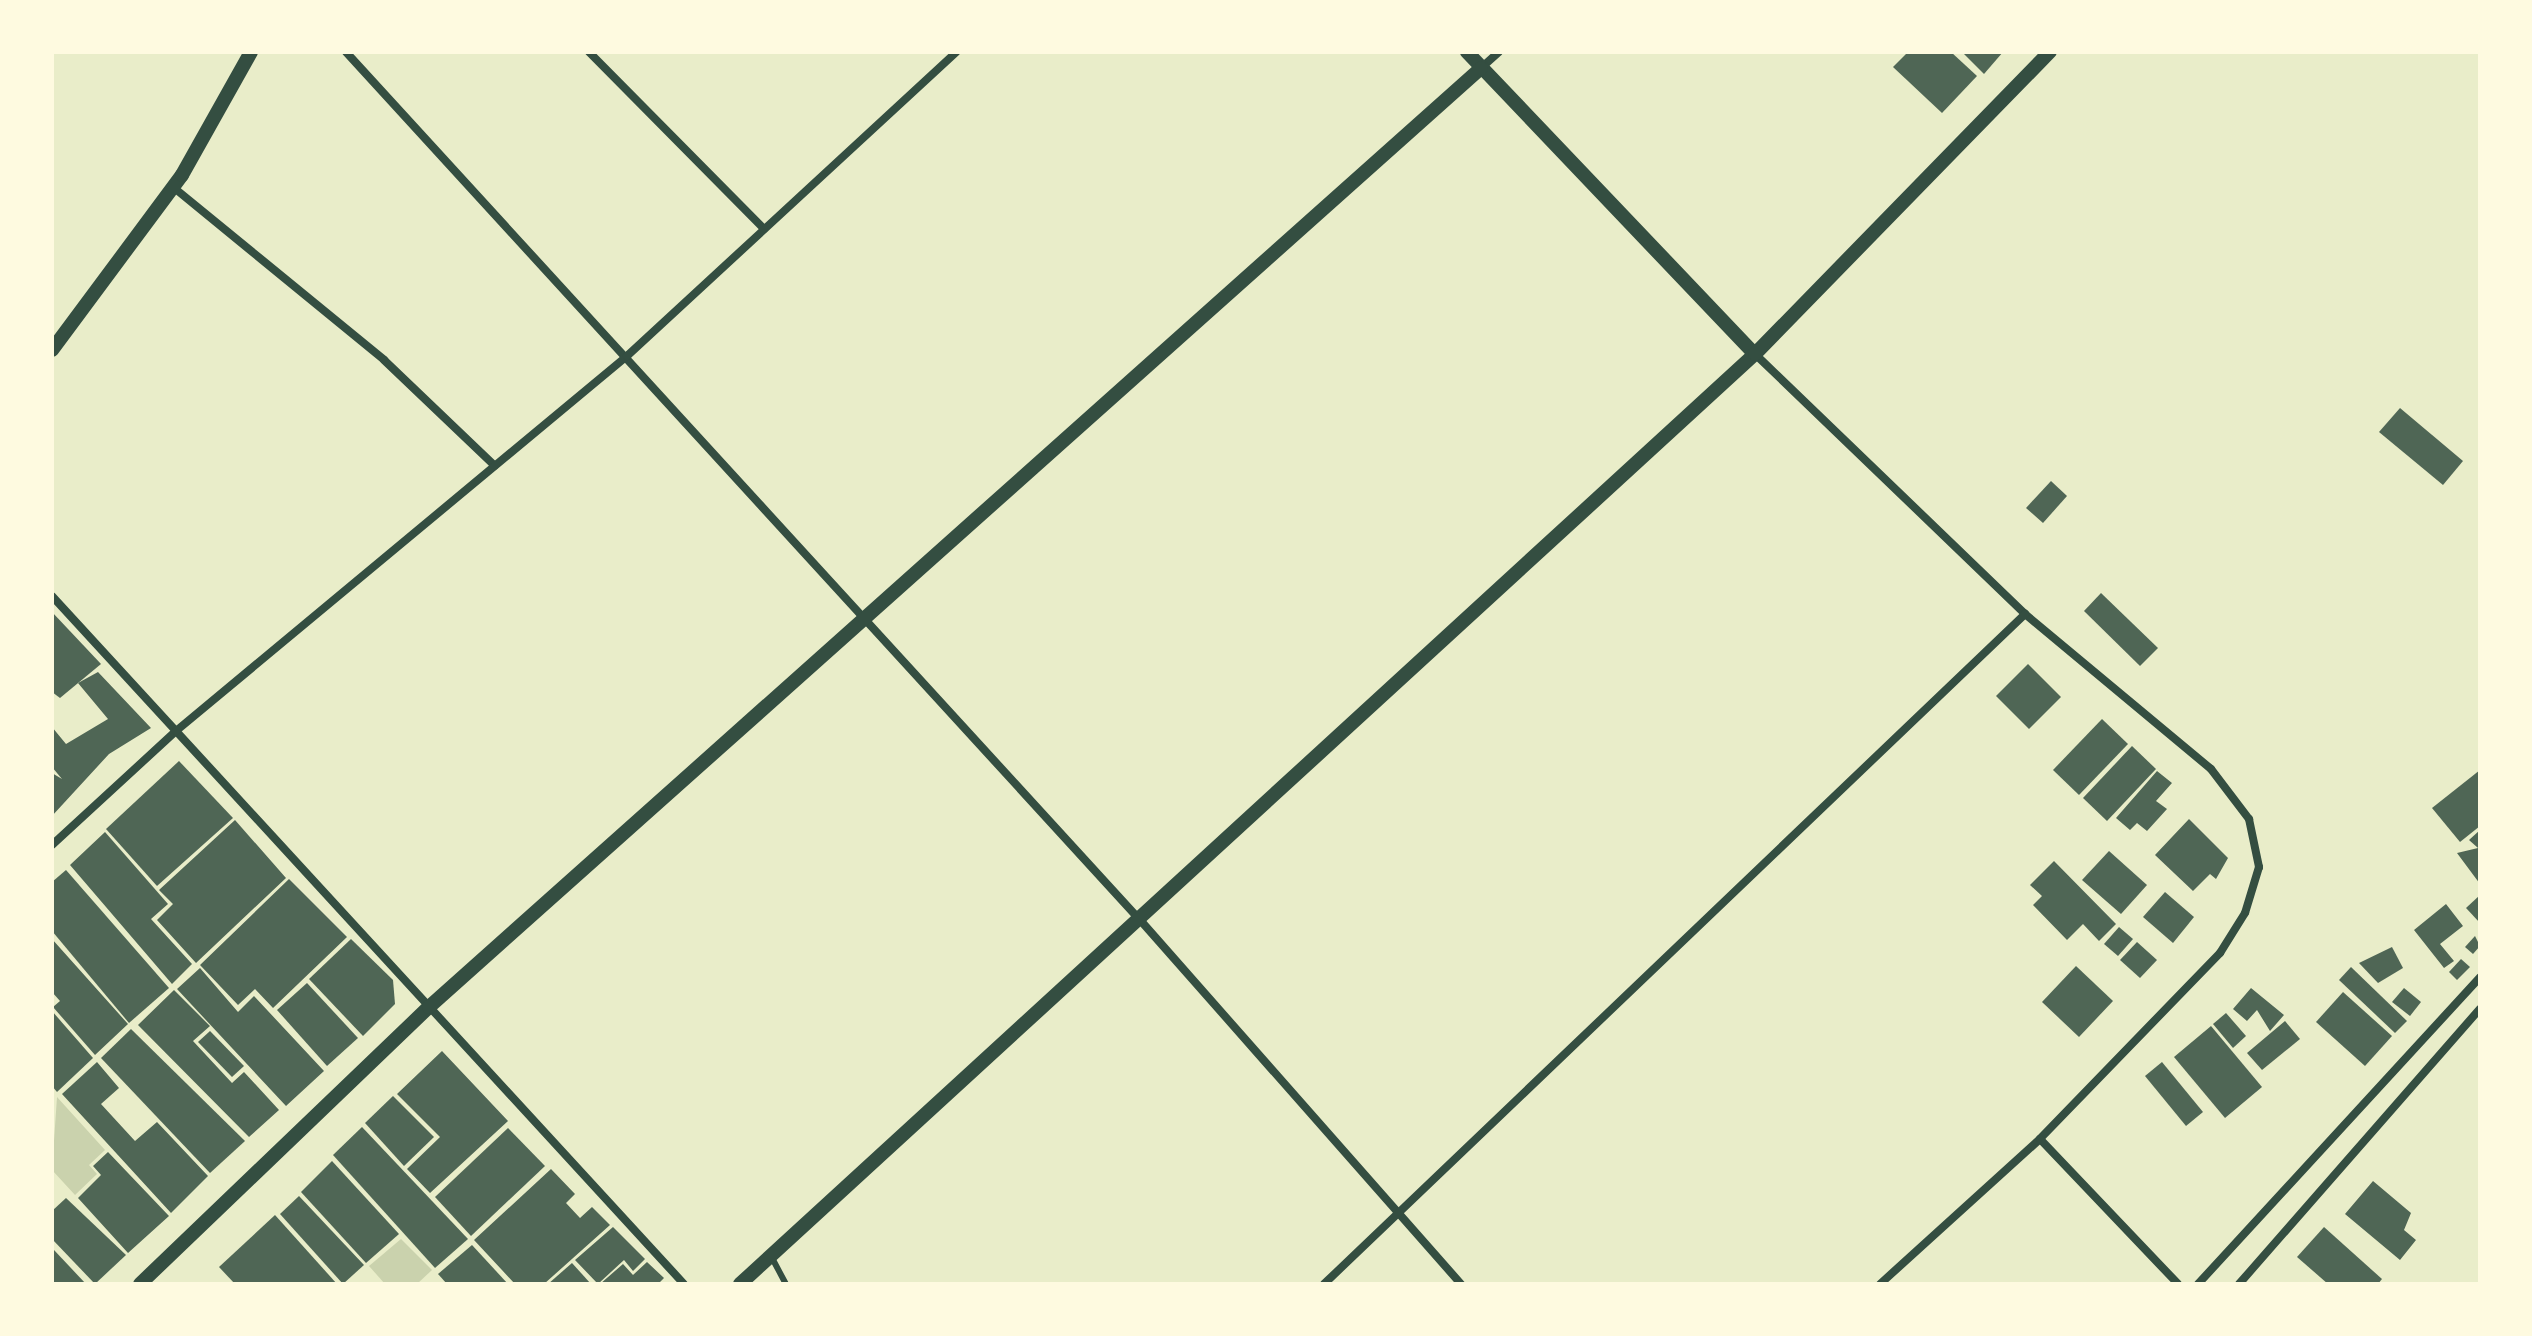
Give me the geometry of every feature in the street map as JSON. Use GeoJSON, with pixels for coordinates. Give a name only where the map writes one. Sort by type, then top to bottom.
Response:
{"type":"FeatureCollection","features":[{"type":"Feature","properties":{"kind":"street"},"geometry":{"type":"LineString","coordinates":[[52,350],[173,187],[251,52]]}},
{"type":"Feature","properties":{"kind":"street"},"geometry":{"type":"LineString","coordinates":[[346,52],[1141,921],[1396,1215],[1461,1284]]}},
{"type":"Feature","properties":{"kind":"street"},"geometry":{"type":"LineString","coordinates":[[589,52],[764,229]]}},
{"type":"Feature","properties":{"kind":"street"},"geometry":{"type":"LineString","coordinates":[[52,845],[176,731],[627,356],[956,52]]}},
{"type":"Feature","properties":{"kind":"street"},"geometry":{"type":"LineString","coordinates":[[1467,52],[1755,354],[2025,614],[2211,769],[2249,819],[2259,867],[2245,913],[2220,953],[2040,1139],[1880,1284]]}},
{"type":"Feature","properties":{"kind":"street"},"geometry":{"type":"LineString","coordinates":[[140,1284],[429,1007],[1499,52]]}},
{"type":"Feature","properties":{"kind":"street"},"geometry":{"type":"LineString","coordinates":[[740,1284],[1141,921],[1755,354],[2050,52]]}},
{"type":"Feature","properties":{"kind":"street"},"geometry":{"type":"LineString","coordinates":[[173,187],[384,360],[495,466]]}},
{"type":"Feature","properties":{"kind":"street"},"geometry":{"type":"LineString","coordinates":[[52,596],[684,1284]]}},
{"type":"Feature","properties":{"kind":"street"},"geometry":{"type":"LineString","coordinates":[[1324,1284],[2025,614]]}},
{"type":"Feature","properties":{"kind":"street"},"geometry":{"type":"LineString","coordinates":[[2198,1284],[2480,977]]}},
{"type":"Feature","properties":{"kind":"street"},"geometry":{"type":"LineString","coordinates":[[2239,1284],[2480,1009]]}},
{"type":"Feature","properties":{"kind":"street"},"geometry":{"type":"LineString","coordinates":[[2040,1139],[2178,1284]]}},
{"type":"Feature","properties":{"kind":"lane"},"geometry":{"type":"LineString","coordinates":[[771,1256],[786,1284]]}},
{"type":"Feature","properties":{"kind":"green space"},"geometry":{"type":"Polygon","coordinates":[[[57,1097],[105,1150],[89,1165],[97,1174],[75,1195],[52,1170],[57,1097]]]}},
{"type":"Feature","properties":{"kind":"green space"},"geometry":{"type":"Polygon","coordinates":[[[401,1239],[432,1270],[417,1284],[385,1284],[369,1266],[401,1239]]]}},
{"type":"Feature","properties":{"kind":"building"},"geometry":{"type":"Polygon","coordinates":[[[1908,52],[1951,52],[1977,76],[1942,113],[1893,67],[1908,52]]]}},
{"type":"Feature","properties":{"kind":"building"},"geometry":{"type":"Polygon","coordinates":[[[1962,52],[2003,52],[1984,74],[1962,52]]]}},
{"type":"Feature","properties":{"kind":"building"},"geometry":{"type":"Polygon","coordinates":[[[2400,408],[2463,461],[2443,485],[2379,432],[2400,408]]]}},
{"type":"Feature","properties":{"kind":"building"},"geometry":{"type":"Polygon","coordinates":[[[2051,481],[2067,496],[2043,523],[2026,508],[2051,481]]]}},
{"type":"Feature","properties":{"kind":"building"},"geometry":{"type":"Polygon","coordinates":[[[2101,593],[2158,648],[2140,666],[2084,611],[2101,593]]]}},
{"type":"Feature","properties":{"kind":"building"},"geometry":{"type":"Polygon","coordinates":[[[52,612],[101,664],[60,698],[52,692],[52,612]]]}},
{"type":"Feature","properties":{"kind":"building"},"geometry":{"type":"Polygon","coordinates":[[[2028,664],[2061,697],[2029,729],[1996,696],[2028,664]]]}},
{"type":"Feature","properties":{"kind":"building"},"geometry":{"type":"Polygon","coordinates":[[[98,672],[151,728],[109,754],[52,816],[52,773],[62,779],[52,767],[52,727],[66,744],[108,719],[78,683],[98,672]]]}},
{"type":"Feature","properties":{"kind":"building"},"geometry":{"type":"Polygon","coordinates":[[[2102,719],[2128,744],[2079,795],[2053,770],[2102,719]]]}},
{"type":"Feature","properties":{"kind":"building"},"geometry":{"type":"Polygon","coordinates":[[[2132,746],[2156,769],[2107,821],[2083,798],[2132,746]]]}},
{"type":"Feature","properties":{"kind":"building"},"geometry":{"type":"Polygon","coordinates":[[[179,761],[233,818],[157,886],[106,829],[179,761]]]}},
{"type":"Feature","properties":{"kind":"building"},"geometry":{"type":"Polygon","coordinates":[[[2480,770],[2480,826],[2460,842],[2432,808],[2480,770]]]}},
{"type":"Feature","properties":{"kind":"building"},"geometry":{"type":"Polygon","coordinates":[[[2157,771],[2172,783],[2156,801],[2167,809],[2147,831],[2137,823],[2130,830],[2116,818],[2157,771]]]}},
{"type":"Feature","properties":{"kind":"building"},"geometry":{"type":"Polygon","coordinates":[[[2189,819],[2228,858],[2216,879],[2210,874],[2193,891],[2155,855],[2189,819]]]}},
{"type":"Feature","properties":{"kind":"building"},"geometry":{"type":"Polygon","coordinates":[[[235,820],[286,878],[196,963],[157,920],[173,904],[159,890],[235,820]]]}},
{"type":"Feature","properties":{"kind":"building"},"geometry":{"type":"Polygon","coordinates":[[[2480,830],[2480,884],[2457,853],[2478,848],[2469,840],[2480,830]]]}},
{"type":"Feature","properties":{"kind":"building"},"geometry":{"type":"Polygon","coordinates":[[[105,832],[168,904],[151,919],[192,964],[172,984],[70,865],[105,832]]]}},
{"type":"Feature","properties":{"kind":"building"},"geometry":{"type":"Polygon","coordinates":[[[2109,851],[2147,885],[2121,914],[2082,880],[2109,851]]]}},
{"type":"Feature","properties":{"kind":"building"},"geometry":{"type":"Polygon","coordinates":[[[2054,861],[2116,924],[2099,941],[2083,924],[2067,940],[2033,905],[2042,896],[2030,885],[2054,861]]]}},
{"type":"Feature","properties":{"kind":"building"},"geometry":{"type":"Polygon","coordinates":[[[66,870],[169,988],[129,1023],[52,931],[52,882],[66,870]]]}},
{"type":"Feature","properties":{"kind":"building"},"geometry":{"type":"Polygon","coordinates":[[[289,879],[347,937],[273,1008],[255,989],[238,1005],[200,965],[289,879]]]}},
{"type":"Feature","properties":{"kind":"building"},"geometry":{"type":"Polygon","coordinates":[[[2165,892],[2194,917],[2173,943],[2143,917],[2165,892]]]}},
{"type":"Feature","properties":{"kind":"building"},"geometry":{"type":"Polygon","coordinates":[[[2480,895],[2480,923],[2466,908],[2480,895]]]}},
{"type":"Feature","properties":{"kind":"building"},"geometry":{"type":"Polygon","coordinates":[[[2446,904],[2463,926],[2440,944],[2454,961],[2444,968],[2414,930],[2446,904]]]}},
{"type":"Feature","properties":{"kind":"building"},"geometry":{"type":"Polygon","coordinates":[[[2119,927],[2133,939],[2118,956],[2104,944],[2119,927]]]}},
{"type":"Feature","properties":{"kind":"building"},"geometry":{"type":"Polygon","coordinates":[[[2475,936],[2480,946],[2473,954],[2465,947],[2475,936]]]}},
{"type":"Feature","properties":{"kind":"building"},"geometry":{"type":"Polygon","coordinates":[[[52,939],[128,1024],[95,1055],[53,1007],[60,1001],[52,992],[52,939]]]}},
{"type":"Feature","properties":{"kind":"building"},"geometry":{"type":"Polygon","coordinates":[[[351,939],[393,980],[395,1004],[363,1036],[309,979],[351,939]]]}},
{"type":"Feature","properties":{"kind":"building"},"geometry":{"type":"Polygon","coordinates":[[[2137,942],[2157,960],[2140,978],[2120,960],[2137,942]]]}},
{"type":"Feature","properties":{"kind":"building"},"geometry":{"type":"Polygon","coordinates":[[[2392,947],[2403,968],[2378,983],[2359,963],[2392,947]]]}},
{"type":"Feature","properties":{"kind":"building"},"geometry":{"type":"Polygon","coordinates":[[[2461,959],[2470,967],[2457,980],[2449,972],[2461,959]]]}},
{"type":"Feature","properties":{"kind":"building"},"geometry":{"type":"Polygon","coordinates":[[[2076,966],[2113,1001],[2079,1037],[2042,1002],[2076,966]]]}},
{"type":"Feature","properties":{"kind":"building"},"geometry":{"type":"Polygon","coordinates":[[[2351,967],[2407,1021],[2395,1033],[2339,980],[2351,967]]]}},
{"type":"Feature","properties":{"kind":"building"},"geometry":{"type":"Polygon","coordinates":[[[200,968],[238,1012],[254,996],[324,1071],[286,1106],[177,989],[200,968]]]}},
{"type":"Feature","properties":{"kind":"building"},"geometry":{"type":"Polygon","coordinates":[[[307,983],[358,1038],[327,1066],[277,1010],[307,983]]]}},
{"type":"Feature","properties":{"kind":"building"},"geometry":{"type":"Polygon","coordinates":[[[2251,988],[2284,1015],[2270,1031],[2257,1010],[2247,1021],[2233,1009],[2251,988]]]}},
{"type":"Feature","properties":{"kind":"building"},"geometry":{"type":"Polygon","coordinates":[[[2404,988],[2421,1002],[2410,1016],[2392,1002],[2404,988]]]}},
{"type":"Feature","properties":{"kind":"building"},"geometry":{"type":"Polygon","coordinates":[[[174,990],[210,1026],[193,1041],[232,1083],[244,1072],[279,1110],[249,1137],[138,1025],[174,990]]]}},
{"type":"Feature","properties":{"kind":"building"},"geometry":{"type":"Polygon","coordinates":[[[2343,992],[2392,1036],[2365,1066],[2316,1022],[2343,992]]]}},
{"type":"Feature","properties":{"kind":"building"},"geometry":{"type":"Polygon","coordinates":[[[52,1011],[93,1058],[57,1092],[52,1086],[52,1011]]]}},
{"type":"Feature","properties":{"kind":"building"},"geometry":{"type":"Polygon","coordinates":[[[2226,1013],[2246,1036],[2233,1048],[2213,1024],[2226,1013]]]}},
{"type":"Feature","properties":{"kind":"building"},"geometry":{"type":"Polygon","coordinates":[[[2285,1021],[2300,1039],[2262,1070],[2247,1053],[2285,1021]]]}},
{"type":"Feature","properties":{"kind":"building"},"geometry":{"type":"Polygon","coordinates":[[[2211,1026],[2262,1087],[2225,1118],[2174,1057],[2211,1026]]]}},
{"type":"Feature","properties":{"kind":"building"},"geometry":{"type":"Polygon","coordinates":[[[131,1029],[245,1141],[210,1173],[101,1058],[131,1029]]]}},
{"type":"Feature","properties":{"kind":"building"},"geometry":{"type":"Polygon","coordinates":[[[210,1031],[244,1066],[232,1077],[198,1042],[210,1031]]]}},
{"type":"Feature","properties":{"kind":"building"},"geometry":{"type":"Polygon","coordinates":[[[442,1051],[508,1121],[430,1193],[407,1169],[440,1137],[397,1094],[442,1051]]]}},
{"type":"Feature","properties":{"kind":"building"},"geometry":{"type":"Polygon","coordinates":[[[97,1062],[119,1088],[101,1104],[135,1141],[157,1122],[208,1176],[171,1213],[62,1094],[97,1062]]]}},
{"type":"Feature","properties":{"kind":"building"},"geometry":{"type":"Polygon","coordinates":[[[2162,1062],[2203,1112],[2186,1126],[2145,1076],[2162,1062]]]}},
{"type":"Feature","properties":{"kind":"building"},"geometry":{"type":"Polygon","coordinates":[[[393,1096],[434,1137],[404,1166],[365,1123],[393,1096]]]}},
{"type":"Feature","properties":{"kind":"building"},"geometry":{"type":"Polygon","coordinates":[[[362,1127],[468,1239],[435,1268],[333,1155],[362,1127]]]}},
{"type":"Feature","properties":{"kind":"building"},"geometry":{"type":"Polygon","coordinates":[[[508,1128],[545,1166],[471,1236],[435,1197],[508,1128]]]}},
{"type":"Feature","properties":{"kind":"building"},"geometry":{"type":"Polygon","coordinates":[[[108,1152],[169,1216],[128,1253],[78,1198],[101,1175],[93,1166],[108,1152]]]}},
{"type":"Feature","properties":{"kind":"building"},"geometry":{"type":"Polygon","coordinates":[[[332,1161],[399,1234],[366,1263],[301,1192],[332,1161]]]}},
{"type":"Feature","properties":{"kind":"building"},"geometry":{"type":"Polygon","coordinates":[[[551,1169],[575,1194],[566,1203],[580,1218],[592,1207],[610,1225],[544,1284],[515,1284],[474,1240],[551,1169]]]}},
{"type":"Feature","properties":{"kind":"building"},"geometry":{"type":"Polygon","coordinates":[[[2373,1181],[2411,1213],[2404,1230],[2416,1240],[2400,1260],[2345,1214],[2373,1181]]]}},
{"type":"Feature","properties":{"kind":"building"},"geometry":{"type":"Polygon","coordinates":[[[299,1196],[364,1265],[343,1284],[280,1214],[299,1196]]]}},
{"type":"Feature","properties":{"kind":"building"},"geometry":{"type":"Polygon","coordinates":[[[66,1198],[126,1255],[95,1284],[52,1239],[52,1211],[66,1198]]]}},
{"type":"Feature","properties":{"kind":"building"},"geometry":{"type":"Polygon","coordinates":[[[275,1215],[337,1284],[235,1284],[219,1267],[275,1215]]]}},
{"type":"Feature","properties":{"kind":"building"},"geometry":{"type":"Polygon","coordinates":[[[613,1227],[645,1259],[633,1271],[624,1260],[598,1284],[575,1260],[613,1227]]]}},
{"type":"Feature","properties":{"kind":"building"},"geometry":{"type":"Polygon","coordinates":[[[2324,1227],[2382,1279],[2378,1284],[2328,1284],[2297,1257],[2324,1227]]]}},
{"type":"Feature","properties":{"kind":"building"},"geometry":{"type":"Polygon","coordinates":[[[472,1245],[508,1284],[447,1284],[438,1274],[472,1245]]]}},
{"type":"Feature","properties":{"kind":"building"},"geometry":{"type":"Polygon","coordinates":[[[54,1250],[86,1284],[52,1284],[54,1250]]]}},
{"type":"Feature","properties":{"kind":"building"},"geometry":{"type":"Polygon","coordinates":[[[647,1262],[664,1278],[658,1284],[600,1284],[623,1264],[633,1275],[647,1262]]]}},
{"type":"Feature","properties":{"kind":"building"},"geometry":{"type":"Polygon","coordinates":[[[572,1263],[591,1284],[548,1284],[572,1263]]]}}]}
